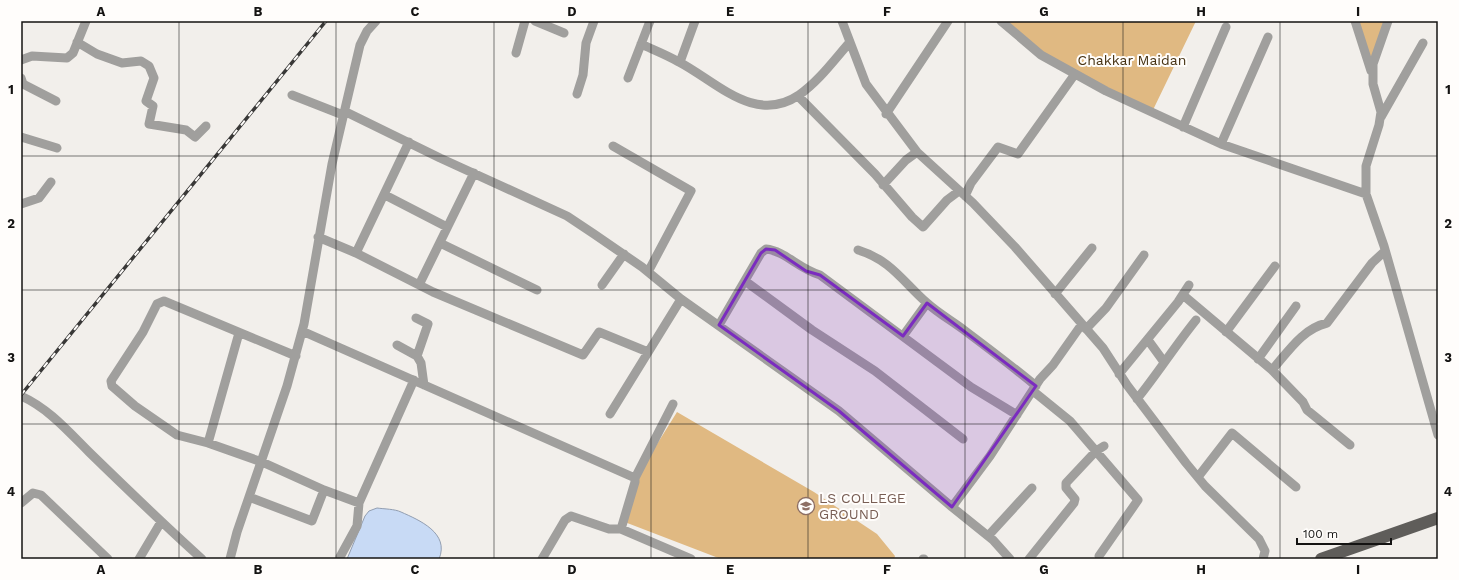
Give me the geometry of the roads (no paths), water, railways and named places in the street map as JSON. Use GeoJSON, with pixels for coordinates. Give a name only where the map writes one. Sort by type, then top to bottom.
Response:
{"type":"FeatureCollection","features":[{"type":"Feature","properties":{"kind":"main road"},"geometry":{"type":"LineString","coordinates":[[1321,559],[1438,518]]}},
{"type":"Feature","properties":{"kind":"street"},"geometry":{"type":"LineString","coordinates":[[21,60],[32,56],[67,58],[72,53],[86,21]]}},
{"type":"Feature","properties":{"kind":"street"},"geometry":{"type":"LineString","coordinates":[[230,559],[296,356],[302,331],[332,164],[360,45],[367,31],[376,21]]}},
{"type":"Feature","properties":{"kind":"street"},"geometry":{"type":"LineString","coordinates":[[516,53],[525,21]]}},
{"type":"Feature","properties":{"kind":"street"},"geometry":{"type":"LineString","coordinates":[[535,21],[564,33]]}},
{"type":"Feature","properties":{"kind":"street"},"geometry":{"type":"LineString","coordinates":[[577,94],[583,75],[586,43],[594,21]]}},
{"type":"Feature","properties":{"kind":"street"},"geometry":{"type":"LineString","coordinates":[[628,78],[650,21]]}},
{"type":"Feature","properties":{"kind":"street"},"geometry":{"type":"LineString","coordinates":[[680,62],[695,21]]}},
{"type":"Feature","properties":{"kind":"street"},"geometry":{"type":"LineString","coordinates":[[842,21],[866,84],[886,114],[917,152],[962,193],[1015,247],[1103,348],[1137,399],[1198,477],[1259,539],[1265,550],[1263,559]]}},
{"type":"Feature","properties":{"kind":"street"},"geometry":{"type":"LineString","coordinates":[[886,114],[948,21]]}},
{"type":"Feature","properties":{"kind":"street"},"geometry":{"type":"LineString","coordinates":[[1001,21],[1041,55],[1106,91],[1221,144],[1366,194]]}},
{"type":"Feature","properties":{"kind":"street"},"geometry":{"type":"LineString","coordinates":[[1355,21],[1373,74]]}},
{"type":"Feature","properties":{"kind":"street"},"geometry":{"type":"LineString","coordinates":[[1380,118],[1380,105],[1373,84],[1374,60],[1388,21]]}},
{"type":"Feature","properties":{"kind":"street"},"geometry":{"type":"LineString","coordinates":[[1183,127],[1226,27]]}},
{"type":"Feature","properties":{"kind":"street"},"geometry":{"type":"LineString","coordinates":[[1221,144],[1268,37]]}},
{"type":"Feature","properties":{"kind":"street"},"geometry":{"type":"LineString","coordinates":[[77,42],[97,54],[122,63],[140,61],[149,66],[154,78],[146,101],[153,106],[149,124],[186,130],[195,137],[206,126]]}},
{"type":"Feature","properties":{"kind":"street"},"geometry":{"type":"LineString","coordinates":[[641,44],[680,62],[728,93],[756,105],[773,106],[798,96],[815,82],[850,42]]}},
{"type":"Feature","properties":{"kind":"street"},"geometry":{"type":"LineString","coordinates":[[1424,43],[1380,118],[1366,166],[1366,194],[1385,251],[1438,435]]}},
{"type":"Feature","properties":{"kind":"street"},"geometry":{"type":"LineString","coordinates":[[798,96],[849,146],[883,185],[923,227],[947,200],[962,193],[998,147],[1018,154],[1074,74]]}},
{"type":"Feature","properties":{"kind":"street"},"geometry":{"type":"LineString","coordinates":[[21,78],[23,84],[56,101]]}},
{"type":"Feature","properties":{"kind":"street"},"geometry":{"type":"LineString","coordinates":[[292,95],[344,113],[410,142],[567,216],[624,254],[681,299],[844,415],[988,536],[1010,559]]}},
{"type":"Feature","properties":{"kind":"street"},"geometry":{"type":"LineString","coordinates":[[21,137],[57,148]]}},
{"type":"Feature","properties":{"kind":"street"},"geometry":{"type":"LineString","coordinates":[[356,252],[410,142]]}},
{"type":"Feature","properties":{"kind":"street"},"geometry":{"type":"LineString","coordinates":[[613,146],[691,191],[648,272]]}},
{"type":"Feature","properties":{"kind":"street"},"geometry":{"type":"LineString","coordinates":[[883,185],[906,160],[917,152]]}},
{"type":"Feature","properties":{"kind":"street"},"geometry":{"type":"LineString","coordinates":[[419,285],[474,173]]}},
{"type":"Feature","properties":{"kind":"street"},"geometry":{"type":"LineString","coordinates":[[21,204],[39,198],[51,182]]}},
{"type":"Feature","properties":{"kind":"street"},"geometry":{"type":"LineString","coordinates":[[385,195],[447,227]]}},
{"type":"Feature","properties":{"kind":"street"},"geometry":{"type":"LineString","coordinates":[[318,237],[356,252],[419,285],[583,355],[599,332],[648,352]]}},
{"type":"Feature","properties":{"kind":"street"},"geometry":{"type":"LineString","coordinates":[[440,243],[537,290]]}},
{"type":"Feature","properties":{"kind":"street"},"geometry":{"type":"LineString","coordinates":[[719,325],[761,253],[766,248],[774,250],[806,271],[820,275],[971,387],[1016,415]]}},
{"type":"Feature","properties":{"kind":"street"},"geometry":{"type":"LineString","coordinates":[[1055,294],[1092,248]]}},
{"type":"Feature","properties":{"kind":"street"},"geometry":{"type":"LineString","coordinates":[[858,250],[872,254],[885,262],[927,303],[1000,357],[1100,449],[1138,500],[1099,556]]}},
{"type":"Feature","properties":{"kind":"street"},"geometry":{"type":"LineString","coordinates":[[1272,370],[1300,338],[1315,326],[1327,323],[1372,263],[1385,251]]}},
{"type":"Feature","properties":{"kind":"street"},"geometry":{"type":"LineString","coordinates":[[602,285],[624,254]]}},
{"type":"Feature","properties":{"kind":"street"},"geometry":{"type":"LineString","coordinates":[[952,507],[990,456],[1034,388],[1084,326],[1106,308],[1144,255]]}},
{"type":"Feature","properties":{"kind":"street"},"geometry":{"type":"LineString","coordinates":[[1226,332],[1275,266]]}},
{"type":"Feature","properties":{"kind":"street"},"geometry":{"type":"LineString","coordinates":[[744,281],[806,326],[874,371],[963,439]]}},
{"type":"Feature","properties":{"kind":"street"},"geometry":{"type":"LineString","coordinates":[[1119,374],[1148,340],[1190,285]]}},
{"type":"Feature","properties":{"kind":"street"},"geometry":{"type":"LineString","coordinates":[[1183,295],[1272,370],[1303,402],[1307,410],[1350,444]]}},
{"type":"Feature","properties":{"kind":"street"},"geometry":{"type":"LineString","coordinates":[[610,414],[681,299]]}},
{"type":"Feature","properties":{"kind":"street"},"geometry":{"type":"LineString","coordinates":[[296,356],[239,334],[164,301],[157,304],[143,332],[111,382],[112,386],[135,406],[177,435],[208,443],[262,462],[324,490],[359,503]]}},
{"type":"Feature","properties":{"kind":"street"},"geometry":{"type":"LineString","coordinates":[[903,336],[927,303]]}},
{"type":"Feature","properties":{"kind":"street"},"geometry":{"type":"LineString","coordinates":[[1258,359],[1296,306]]}},
{"type":"Feature","properties":{"kind":"street"},"geometry":{"type":"LineString","coordinates":[[416,318],[428,324],[417,356]]}},
{"type":"Feature","properties":{"kind":"street"},"geometry":{"type":"LineString","coordinates":[[1137,399],[1196,320]]}},
{"type":"Feature","properties":{"kind":"street"},"geometry":{"type":"LineString","coordinates":[[302,331],[634,478]]}},
{"type":"Feature","properties":{"kind":"street"},"geometry":{"type":"LineString","coordinates":[[208,443],[239,334]]}},
{"type":"Feature","properties":{"kind":"street"},"geometry":{"type":"LineString","coordinates":[[1148,340],[1164,362]]}},
{"type":"Feature","properties":{"kind":"street"},"geometry":{"type":"LineString","coordinates":[[397,345],[417,356],[421,363],[424,384]]}},
{"type":"Feature","properties":{"kind":"street"},"geometry":{"type":"LineString","coordinates":[[340,557],[357,526],[359,503],[414,380]]}},
{"type":"Feature","properties":{"kind":"street"},"geometry":{"type":"LineString","coordinates":[[21,396],[43,408],[142,501],[161,522],[202,559]]}},
{"type":"Feature","properties":{"kind":"street"},"geometry":{"type":"LineString","coordinates":[[621,529],[635,482],[634,478],[673,404]]}},
{"type":"Feature","properties":{"kind":"street"},"geometry":{"type":"LineString","coordinates":[[1198,477],[1232,433],[1296,487]]}},
{"type":"Feature","properties":{"kind":"street"},"geometry":{"type":"LineString","coordinates":[[1029,559],[1074,503],[1075,499],[1066,488],[1066,483],[1100,449]]}},
{"type":"Feature","properties":{"kind":"street"},"geometry":{"type":"LineString","coordinates":[[988,536],[1032,488]]}},
{"type":"Feature","properties":{"kind":"street"},"geometry":{"type":"LineString","coordinates":[[249,497],[312,521],[324,490]]}},
{"type":"Feature","properties":{"kind":"street"},"geometry":{"type":"LineString","coordinates":[[21,503],[33,493],[41,495],[108,559]]}},
{"type":"Feature","properties":{"kind":"street"},"geometry":{"type":"LineString","coordinates":[[542,559],[565,520],[570,516],[609,529],[621,529],[691,559]]}},
{"type":"Feature","properties":{"kind":"street"},"geometry":{"type":"LineString","coordinates":[[139,559],[161,522]]}},
{"type":"Feature","properties":{"kind":"water"},"geometry":{"type":"Polygon","coordinates":[[[377,508],[399,511],[416,519],[431,529],[437,535],[440,542],[441,550],[439,559],[347,559],[365,516],[369,511],[377,508]]]}},
{"type":"Feature","properties":{"kind":"railway"},"geometry":{"type":"LineString","coordinates":[[21,395],[326,21]]}},
{"type":"Feature","properties":{"kind":"place","name":"LS COLLEGE GROUND"},"geometry":{"type":"Point","coordinates":[806,506]}},
{"type":"Feature","properties":{"kind":"park label","name":"Chakkar Maidan"},"geometry":{"type":"Point","coordinates":[1132,60]}}]}
